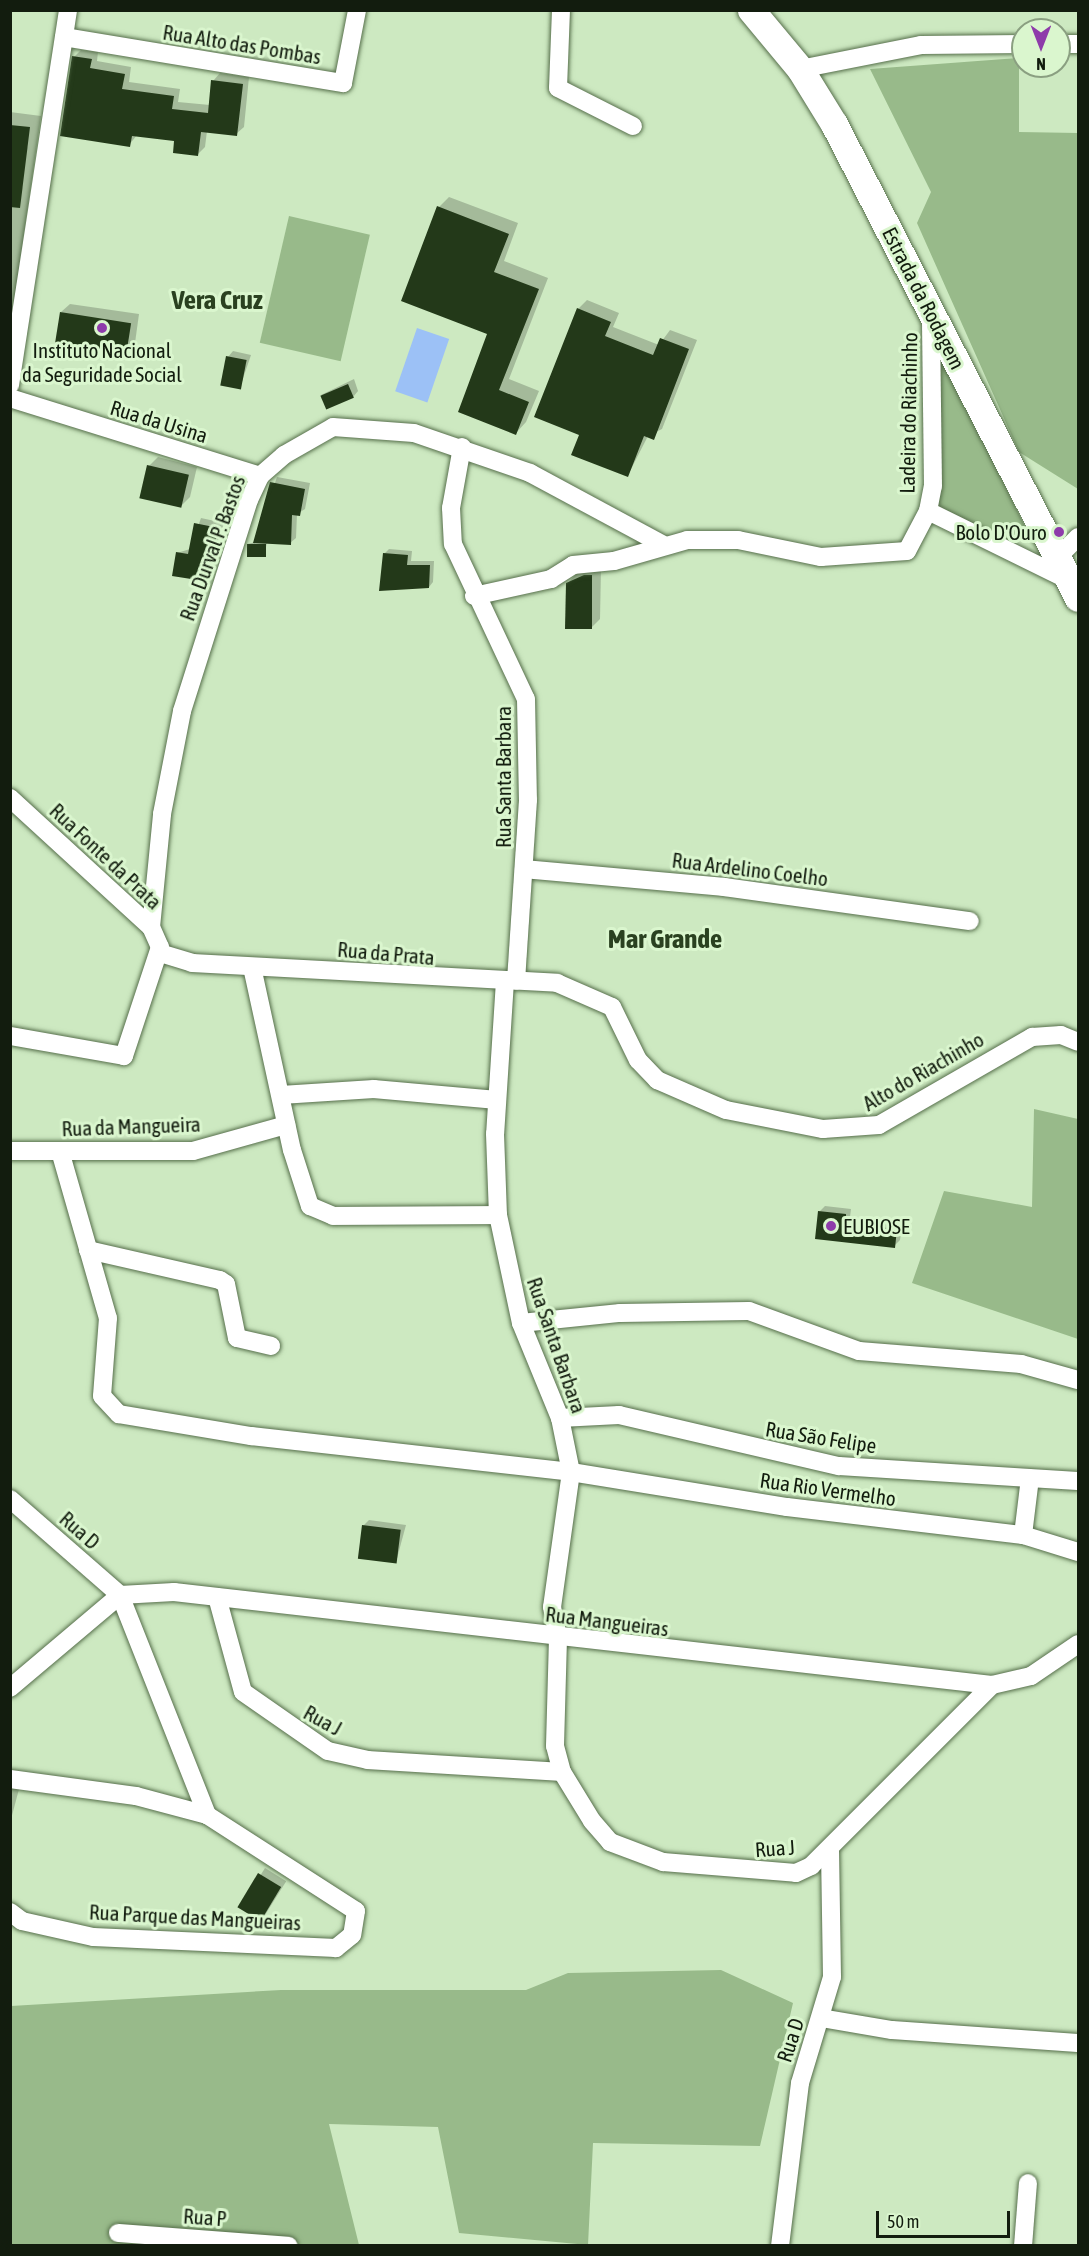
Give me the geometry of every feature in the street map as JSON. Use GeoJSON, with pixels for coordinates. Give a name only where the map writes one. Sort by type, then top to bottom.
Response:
{"type":"FeatureCollection","features":[{"type":"Feature","properties":{"kind":"main road","name":"Estrada da Rodagem"},"geometry":{"type":"LineString","coordinates":[[751,10],[800,69],[932,311],[1067,579]]}},
{"type":"Feature","properties":{"kind":"street"},"geometry":{"type":"LineString","coordinates":[[10,385],[68,10]]}},
{"type":"Feature","properties":{"kind":"street","name":"Rua Alto das Pombas"},"geometry":{"type":"LineString","coordinates":[[64,37],[343,83],[357,10]]}},
{"type":"Feature","properties":{"kind":"street"},"geometry":{"type":"LineString","coordinates":[[561,10],[558,88],[633,126]]}},
{"type":"Feature","properties":{"kind":"street"},"geometry":{"type":"LineString","coordinates":[[800,69],[921,45],[1011,44]]}},
{"type":"Feature","properties":{"kind":"street","name":"Ladeira do Riachinho"},"geometry":{"type":"LineString","coordinates":[[474,596],[541,582],[573,565],[614,561],[662,544],[727,540],[803,555],[888,556],[907,551],[928,511],[932,311]]}},
{"type":"Feature","properties":{"kind":"street","name":"Rua da Usina"},"geometry":{"type":"LineString","coordinates":[[10,398],[260,476]]}},
{"type":"Feature","properties":{"kind":"street","name":"Rua Durval P. Bastos"},"geometry":{"type":"LineString","coordinates":[[151,927],[162,814],[182,711],[260,476],[307,439],[333,427],[383,428],[462,447],[530,473],[662,544]]}},
{"type":"Feature","properties":{"kind":"street","name":"Rua Santa Barbara"},"geometry":{"type":"LineString","coordinates":[[462,447],[449,530],[474,596],[526,699],[524,869],[497,1100],[498,1215],[521,1323],[560,1418],[571,1472]]}},
{"type":"Feature","properties":{"kind":"street"},"geometry":{"type":"LineString","coordinates":[[928,511],[1067,579],[1078,537]]}},
{"type":"Feature","properties":{"kind":"street","name":"Rua Fonte da Prata"},"geometry":{"type":"LineString","coordinates":[[10,798],[151,927],[160,953]]}},
{"type":"Feature","properties":{"kind":"street","name":"Rua Ardelino Coelho"},"geometry":{"type":"LineString","coordinates":[[524,869],[724,887],[970,921]]}},
{"type":"Feature","properties":{"kind":"street"},"geometry":{"type":"LineString","coordinates":[[10,1036],[124,1056],[160,953],[192,963],[252,967],[286,1125],[305,1195],[318,1214],[498,1215]]}},
{"type":"Feature","properties":{"kind":"street","name":"Rua da Prata"},"geometry":{"type":"LineString","coordinates":[[252,967],[510,981]]}},
{"type":"Feature","properties":{"kind":"street","name":"Alto do Riachinho"},"geometry":{"type":"LineString","coordinates":[[510,981],[557,983],[612,1007],[646,1069],[684,1094],[726,1110],[823,1129],[879,1125],[1032,1037],[1061,1035],[1078,1042]]}},
{"type":"Feature","properties":{"kind":"street"},"geometry":{"type":"LineString","coordinates":[[281,1095],[374,1089],[497,1100]]}},
{"type":"Feature","properties":{"kind":"street","name":"Rua da Mangueira"},"geometry":{"type":"LineString","coordinates":[[10,1151],[193,1151],[286,1125]]}},
{"type":"Feature","properties":{"kind":"street"},"geometry":{"type":"LineString","coordinates":[[60,1151],[88,1250],[220,1280],[226,1284],[237,1338],[271,1346]]}},
{"type":"Feature","properties":{"kind":"street","name":"Rua Rio Vermelho"},"geometry":{"type":"LineString","coordinates":[[88,1250],[108,1317],[102,1396],[110,1409],[129,1417],[571,1472],[787,1507],[1023,1535],[1078,1552]]}},
{"type":"Feature","properties":{"kind":"street"},"geometry":{"type":"LineString","coordinates":[[521,1323],[620,1313],[749,1311],[859,1351],[1021,1364],[1078,1380]]}},
{"type":"Feature","properties":{"kind":"street","name":"Rua São Felipe"},"geometry":{"type":"LineString","coordinates":[[560,1418],[619,1415],[839,1466],[1078,1481]]}},
{"type":"Feature","properties":{"kind":"street","name":"Rua J"},"geometry":{"type":"LineString","coordinates":[[571,1472],[552,1607],[558,1638],[555,1746],[562,1772],[610,1842],[642,1856],[701,1869],[777,1874],[811,1866],[992,1685]]}},
{"type":"Feature","properties":{"kind":"street"},"geometry":{"type":"LineString","coordinates":[[1023,1535],[1030,1478]]}},
{"type":"Feature","properties":{"kind":"street","name":"Rua D"},"geometry":{"type":"LineString","coordinates":[[10,1499],[120,1596]]}},
{"type":"Feature","properties":{"kind":"street","name":"Rua Mangueiras"},"geometry":{"type":"LineString","coordinates":[[120,1596],[174,1592],[558,1638],[992,1685],[1031,1676],[1078,1644]]}},
{"type":"Feature","properties":{"kind":"street"},"geometry":{"type":"LineString","coordinates":[[10,1688],[120,1596],[207,1815]]}},
{"type":"Feature","properties":{"kind":"street","name":"Rua J"},"geometry":{"type":"LineString","coordinates":[[217,1597],[243,1692],[328,1751],[368,1760],[562,1772]]}},
{"type":"Feature","properties":{"kind":"street"},"geometry":{"type":"LineString","coordinates":[[10,1779],[136,1796],[207,1815]]}},
{"type":"Feature","properties":{"kind":"street","name":"Rua Parque das Mangueiras"},"geometry":{"type":"LineString","coordinates":[[10,1912],[22,1921],[93,1937],[336,1948],[352,1935],[356,1911],[207,1815]]}},
{"type":"Feature","properties":{"kind":"street","name":"Rua D"},"geometry":{"type":"LineString","coordinates":[[780,2246],[800,2083],[821,2018],[833,1955],[830,1848]]}},
{"type":"Feature","properties":{"kind":"street"},"geometry":{"type":"LineString","coordinates":[[821,2018],[892,2030],[1078,2043]]}},
{"type":"Feature","properties":{"kind":"street"},"geometry":{"type":"LineString","coordinates":[[1023,2246],[1028,2183]]}},
{"type":"Feature","properties":{"kind":"street","name":"Rua P"},"geometry":{"type":"LineString","coordinates":[[118,2233],[289,2246]]}},
{"type":"Feature","properties":{"kind":"green space"},"geometry":{"type":"Polygon","coordinates":[[[1011,59],[1011,78],[1019,78],[1019,132],[1078,133],[1078,489],[1019,452],[917,223],[931,192],[870,69],[1011,59]]]}},
{"type":"Feature","properties":{"kind":"green space"},"geometry":{"type":"Polygon","coordinates":[[[289,216],[370,235],[341,361],[260,343],[289,216]]]}},
{"type":"Feature","properties":{"kind":"green space"},"geometry":{"type":"Polygon","coordinates":[[[946,364],[1030,537],[1011,541],[939,513],[936,366],[946,364]]]}},
{"type":"Feature","properties":{"kind":"green space"},"geometry":{"type":"Polygon","coordinates":[[[1034,1109],[1078,1119],[1078,1339],[912,1283],[944,1191],[1032,1207],[1034,1109]]]}},
{"type":"Feature","properties":{"kind":"green space"},"geometry":{"type":"Polygon","coordinates":[[[721,1970],[793,2003],[760,2146],[593,2143],[588,2245],[459,2233],[438,2127],[329,2124],[359,2245],[11,2246],[11,2006],[281,1990],[526,1990],[568,1973],[721,1970]]]}},
{"type":"Feature","properties":{"kind":"water"},"geometry":{"type":"Polygon","coordinates":[[[417,328],[449,339],[427,402],[395,391],[417,328]]]}},
{"type":"Feature","properties":{"kind":"building"},"geometry":{"type":"Polygon","coordinates":[[[72,56],[92,59],[90,68],[125,74],[122,89],[174,96],[172,109],[208,113],[211,80],[243,84],[237,136],[201,132],[198,156],[173,153],[174,141],[132,136],[130,147],[60,136],[72,56]]]}},
{"type":"Feature","properties":{"kind":"building"},"geometry":{"type":"Polygon","coordinates":[[[10,125],[30,127],[20,208],[10,207],[10,125]]]}},
{"type":"Feature","properties":{"kind":"building"},"geometry":{"type":"Polygon","coordinates":[[[437,206],[509,234],[494,272],[539,289],[499,390],[529,402],[516,435],[458,412],[487,334],[401,301],[437,206]]]}},
{"type":"Feature","properties":{"kind":"building"},"geometry":{"type":"Polygon","coordinates":[[[577,308],[611,322],[605,336],[653,355],[660,338],[689,349],[654,440],[644,436],[628,477],[571,455],[579,435],[534,417],[577,308]]]}},
{"type":"Feature","properties":{"kind":"building"},"geometry":{"type":"Polygon","coordinates":[[[60,312],[131,323],[126,354],[55,343],[60,312]]]}},
{"type":"Feature","properties":{"kind":"building"},"geometry":{"type":"Polygon","coordinates":[[[226,356],[247,360],[241,389],[220,385],[226,356]]]}},
{"type":"Feature","properties":{"kind":"building"},"geometry":{"type":"Polygon","coordinates":[[[348,384],[354,398],[326,410],[320,396],[348,384]]]}},
{"type":"Feature","properties":{"kind":"building"},"geometry":{"type":"Polygon","coordinates":[[[147,465],[189,475],[181,508],[139,498],[147,465]]]}},
{"type":"Feature","properties":{"kind":"building"},"geometry":{"type":"Polygon","coordinates":[[[270,482],[305,489],[300,516],[292,515],[291,545],[253,543],[270,482]]]}},
{"type":"Feature","properties":{"kind":"building"},"geometry":{"type":"Polygon","coordinates":[[[194,523],[219,528],[204,581],[172,576],[176,552],[188,554],[194,523]]]}},
{"type":"Feature","properties":{"kind":"building"},"geometry":{"type":"Polygon","coordinates":[[[247,544],[266,544],[266,557],[247,557],[247,544]]]}},
{"type":"Feature","properties":{"kind":"building"},"geometry":{"type":"Polygon","coordinates":[[[383,553],[408,555],[407,565],[430,565],[429,588],[379,591],[383,553]]]}},
{"type":"Feature","properties":{"kind":"building"},"geometry":{"type":"Polygon","coordinates":[[[584,575],[592,575],[592,629],[565,629],[566,583],[584,575]]]}},
{"type":"Feature","properties":{"kind":"building"},"geometry":{"type":"Polygon","coordinates":[[[818,1211],[846,1214],[846,1223],[897,1229],[895,1248],[815,1239],[818,1211]]]}},
{"type":"Feature","properties":{"kind":"building"},"geometry":{"type":"Polygon","coordinates":[[[362,1525],[401,1530],[397,1563],[358,1559],[362,1525]]]}},
{"type":"Feature","properties":{"kind":"building"},"geometry":{"type":"Polygon","coordinates":[[[258,1873],[281,1887],[261,1921],[237,1907],[258,1873]]]}},
{"type":"Feature","properties":{"kind":"place","name":"Instituto Nacional da Seguridade Social"},"geometry":{"type":"Point","coordinates":[102,328]}},
{"type":"Feature","properties":{"kind":"place","name":"Bolo D'Ouro"},"geometry":{"type":"Point","coordinates":[1059,532]}},
{"type":"Feature","properties":{"kind":"place","name":"EUBIOSE"},"geometry":{"type":"Point","coordinates":[831,1226]}},
{"type":"Feature","properties":{"kind":"district","name":"Vera Cruz"},"geometry":{"type":"Point","coordinates":[217,300]}},
{"type":"Feature","properties":{"kind":"district","name":"Mar Grande"},"geometry":{"type":"Point","coordinates":[665,939]}}]}
